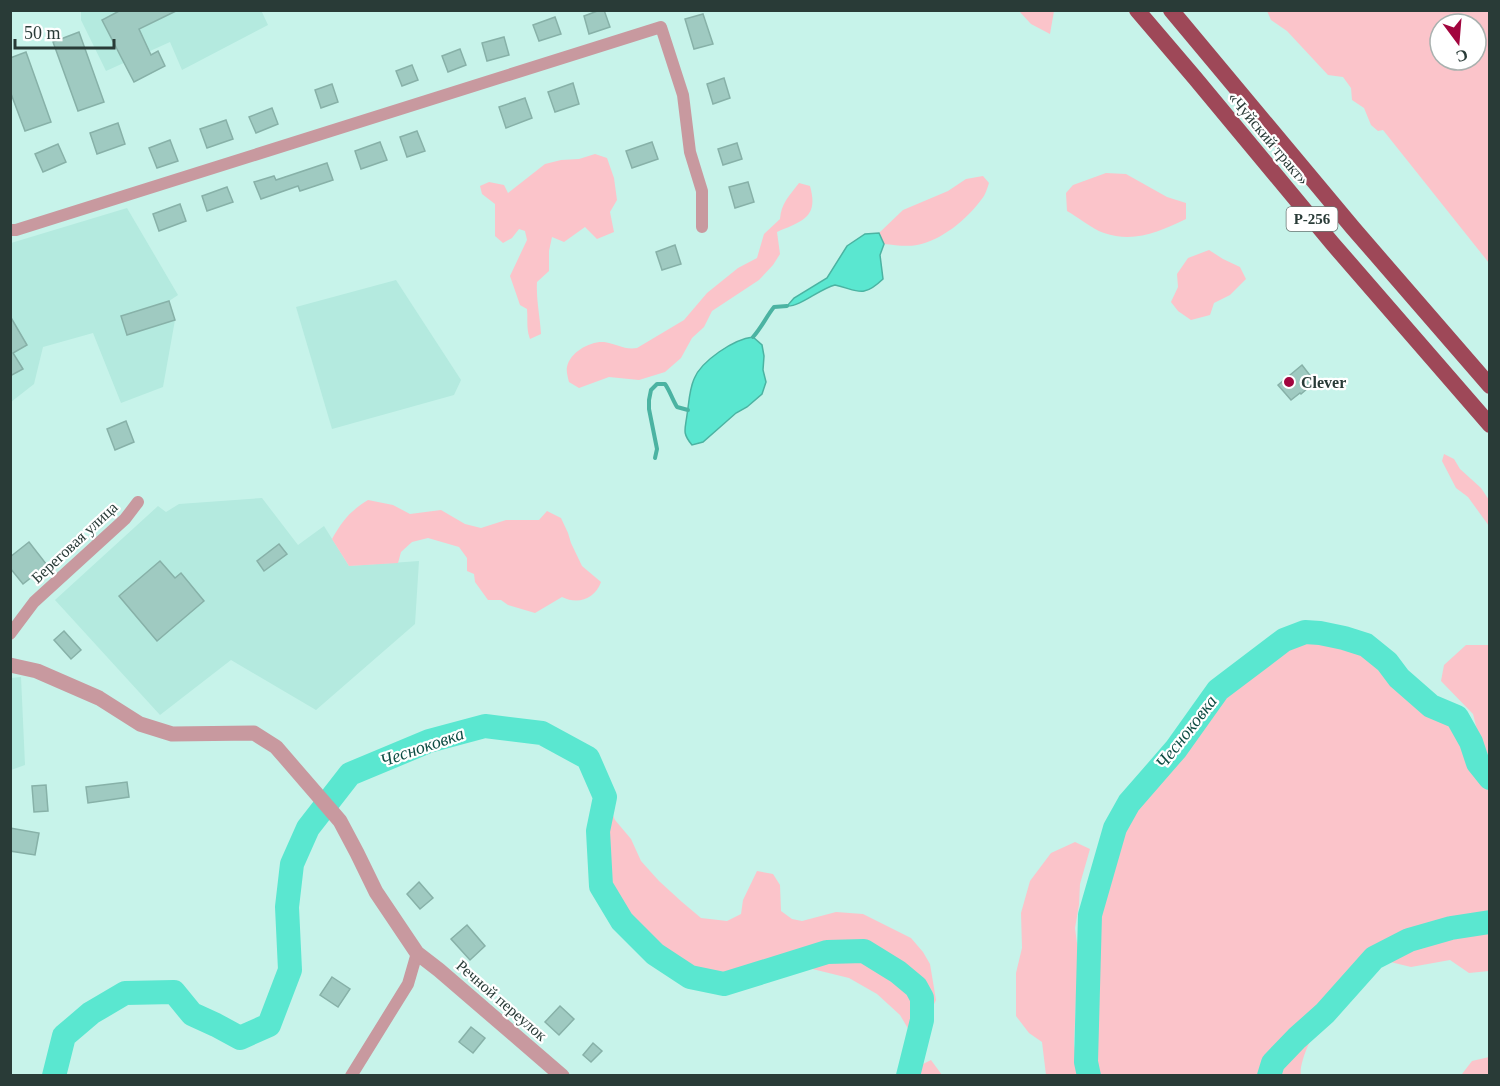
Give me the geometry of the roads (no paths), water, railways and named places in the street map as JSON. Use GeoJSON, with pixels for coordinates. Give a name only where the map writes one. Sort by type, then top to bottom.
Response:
{"type":"FeatureCollection","features":[{"type":"Feature","properties":{"kind":"highway","name":"«Чуйский тракт»"},"geometry":{"type":"LineString","coordinates":[[1137,10],[1332,243],[1490,425]]}},
{"type":"Feature","properties":{"kind":"highway","name":"«Чуйский тракт»"},"geometry":{"type":"LineString","coordinates":[[1171,10],[1353,228],[1490,387]]}},
{"type":"Feature","properties":{"kind":"street"},"geometry":{"type":"LineString","coordinates":[[10,230],[661,27],[683,95],[690,152],[702,191],[702,227]]}},
{"type":"Feature","properties":{"kind":"street","name":"Береговая улица"},"geometry":{"type":"LineString","coordinates":[[10,634],[34,602],[125,519],[138,502]]}},
{"type":"Feature","properties":{"kind":"street","name":"Речной переулок"},"geometry":{"type":"LineString","coordinates":[[10,665],[37,671],[99,698],[140,724],[172,734],[254,734],[276,747],[340,821],[376,892],[417,953],[562,1076]]}},
{"type":"Feature","properties":{"kind":"street"},"geometry":{"type":"LineString","coordinates":[[351,1076],[408,984],[417,953]]}},
{"type":"Feature","properties":{"kind":"waterway"},"geometry":{"type":"LineString","coordinates":[[753,337],[774,307],[787,306]]}},
{"type":"Feature","properties":{"kind":"waterway"},"geometry":{"type":"LineString","coordinates":[[655,458],[657,449],[649,409],[651,390],[657,384],[665,384],[677,407],[688,410]]}},
{"type":"Feature","properties":{"kind":"waterway","name":"Чесноковка"},"geometry":{"type":"LineString","coordinates":[[1089,1076],[1086,1062],[1090,915],[1115,828],[1129,803],[1176,749],[1218,690],[1284,640],[1305,632],[1344,638],[1366,645],[1387,662],[1399,678],[1431,706],[1457,717],[1471,742],[1478,763],[1490,778]]}},
{"type":"Feature","properties":{"kind":"waterway","name":"Чесноковка"},"geometry":{"type":"LineString","coordinates":[[54,1076],[64,1036],[91,1013],[125,993],[174,992],[192,1014],[240,1038],[269,1025],[290,970],[287,907],[292,864],[308,828],[350,774],[429,741],[485,726],[542,733],[588,758],[605,797],[598,831],[601,886],[622,921],[655,954],[690,977],[724,984],[827,952],[864,951],[898,972],[916,987],[922,998],[922,1020],[908,1076]]}},
{"type":"Feature","properties":{"kind":"waterway","name":"Чесноковка"},"geometry":{"type":"LineString","coordinates":[[1269,1076],[1273,1063],[1325,1013],[1374,958],[1409,940],[1451,928],[1490,922]]}},
{"type":"Feature","properties":{"kind":"place","name":"Clever"},"geometry":{"type":"Point","coordinates":[1289,382]}}]}
